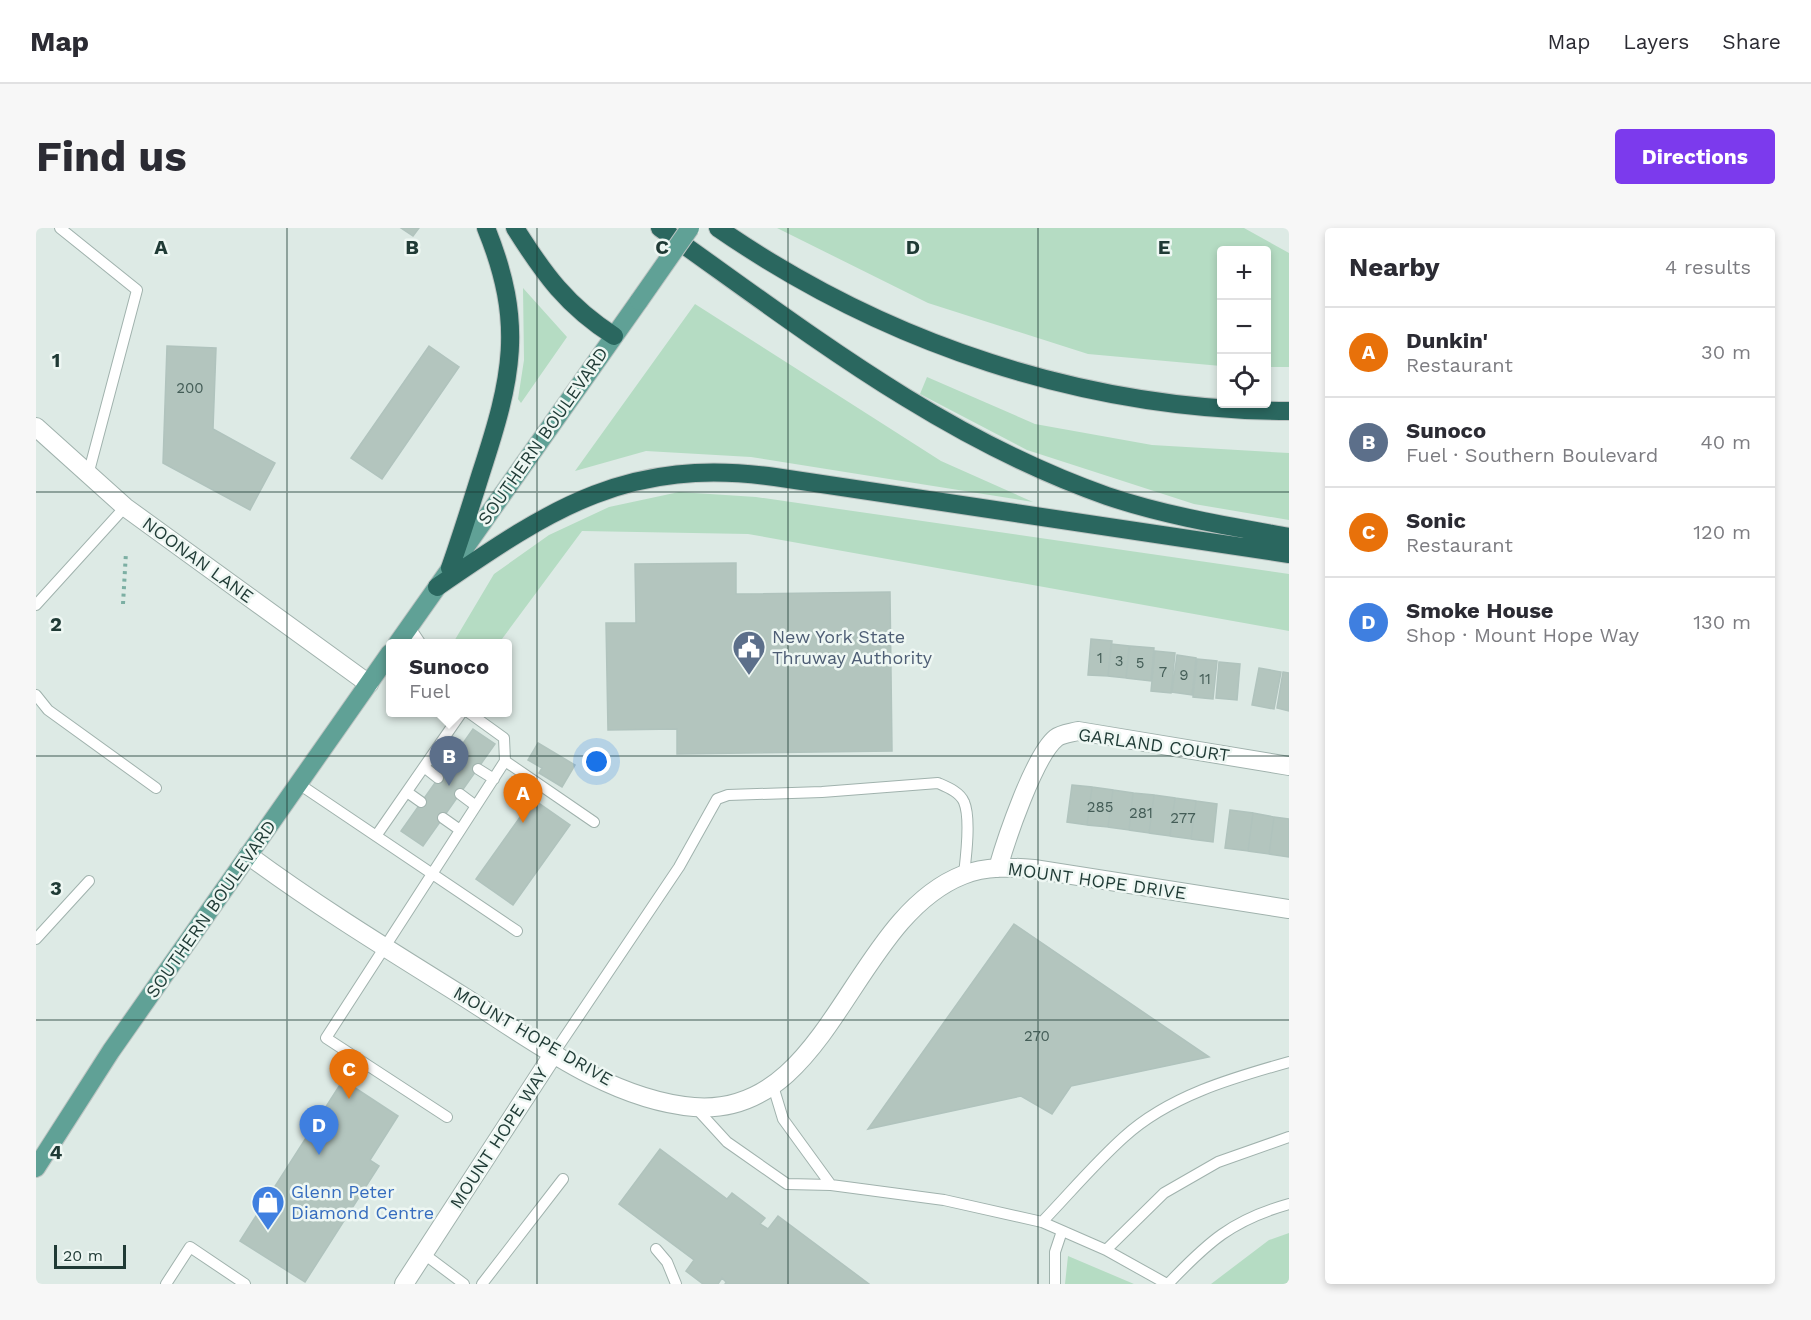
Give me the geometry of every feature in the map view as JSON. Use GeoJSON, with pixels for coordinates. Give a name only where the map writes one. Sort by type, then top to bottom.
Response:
{"type":"FeatureCollection","features":[{"type":"Feature","properties":{"kind":"highway"},"geometry":{"type":"LineString","coordinates":[[450,568],[498,424],[508,377],[510,322],[506,292],[486,228]]}},
{"type":"Feature","properties":{"kind":"highway"},"geometry":{"type":"LineString","coordinates":[[514,228],[543,273],[564,298],[578,311],[614,336]]}},
{"type":"Feature","properties":{"kind":"highway"},"geometry":{"type":"LineString","coordinates":[[660,228],[897,394],[986,444],[1107,495],[1147,508],[1220,525],[1289,537]]}},
{"type":"Feature","properties":{"kind":"highway"},"geometry":{"type":"LineString","coordinates":[[718,228],[778,268],[855,310],[982,361],[1109,394],[1195,406],[1289,411]]}},
{"type":"Feature","properties":{"kind":"highway"},"geometry":{"type":"LineString","coordinates":[[437,587],[512,535],[583,498],[608,489],[684,472],[742,472],[1289,554]]}},
{"type":"Feature","properties":{"kind":"main road","name":"SOUTHERN BOULEVARD"},"geometry":{"type":"LineString","coordinates":[[400,639],[690,228]]}},
{"type":"Feature","properties":{"kind":"main road","name":"SOUTHERN BOULEVARD"},"geometry":{"type":"LineString","coordinates":[[36,1168],[111,1051],[386,659]]}},
{"type":"Feature","properties":{"kind":"street","name":"NOONAN LANE"},"geometry":{"type":"LineString","coordinates":[[36,427],[125,507],[369,684]]}},
{"type":"Feature","properties":{"kind":"street","name":"GARLAND COURT"},"geometry":{"type":"LineString","coordinates":[[998,868],[1009,826],[1046,751],[1057,736],[1078,731],[1289,766]]}},
{"type":"Feature","properties":{"kind":"street","name":"MOUNT HOPE DRIVE"},"geometry":{"type":"LineString","coordinates":[[248,855],[305,897],[554,1053],[622,1088],[667,1102],[695,1107],[735,1102],[773,1086],[814,1044],[897,923],[927,894],[964,874],[998,868],[1034,869],[1289,909]]}},
{"type":"Feature","properties":{"kind":"street","name":"MOUNT HOPE WAY"},"geometry":{"type":"LineString","coordinates":[[404,1284],[554,1053]]}},
{"type":"Feature","properties":{"kind":"lane"},"geometry":{"type":"LineString","coordinates":[[60,228],[137,290],[88,475]]}},
{"type":"Feature","properties":{"kind":"lane"},"geometry":{"type":"LineString","coordinates":[[36,605],[125,507]]}},
{"type":"Feature","properties":{"kind":"lane"},"geometry":{"type":"LineString","coordinates":[[409,626],[418,639]]}},
{"type":"Feature","properties":{"kind":"lane"},"geometry":{"type":"LineString","coordinates":[[36,695],[48,710],[156,788]]}},
{"type":"Feature","properties":{"kind":"lane"},"geometry":{"type":"LineString","coordinates":[[376,836],[458,717]]}},
{"type":"Feature","properties":{"kind":"lane"},"geometry":{"type":"LineString","coordinates":[[447,1117],[326,1038],[506,761],[504,738],[475,717]]}},
{"type":"Feature","properties":{"kind":"lane"},"geometry":{"type":"LineString","coordinates":[[441,742],[456,753]]}},
{"type":"Feature","properties":{"kind":"lane"},"geometry":{"type":"LineString","coordinates":[[506,761],[594,822]]}},
{"type":"Feature","properties":{"kind":"lane"},"geometry":{"type":"LineString","coordinates":[[424,767],[438,778]]}},
{"type":"Feature","properties":{"kind":"lane"},"geometry":{"type":"LineString","coordinates":[[478,769],[494,779]]}},
{"type":"Feature","properties":{"kind":"lane"},"geometry":{"type":"LineString","coordinates":[[299,783],[517,931]]}},
{"type":"Feature","properties":{"kind":"lane"},"geometry":{"type":"LineString","coordinates":[[554,1053],[679,867],[717,799],[728,795],[938,783],[953,789],[964,802],[968,844],[964,874]]}},
{"type":"Feature","properties":{"kind":"lane"},"geometry":{"type":"LineString","coordinates":[[406,792],[421,802]]}},
{"type":"Feature","properties":{"kind":"lane"},"geometry":{"type":"LineString","coordinates":[[460,794],[476,806]]}},
{"type":"Feature","properties":{"kind":"lane"},"geometry":{"type":"LineString","coordinates":[[443,818],[460,830]]}},
{"type":"Feature","properties":{"kind":"lane"},"geometry":{"type":"LineString","coordinates":[[36,939],[89,880]]}},
{"type":"Feature","properties":{"kind":"lane"},"geometry":{"type":"LineString","coordinates":[[1042,1222],[1125,1136],[1180,1100],[1236,1077],[1289,1062]]}},
{"type":"Feature","properties":{"kind":"lane"},"geometry":{"type":"LineString","coordinates":[[773,1086],[783,1119],[831,1185]]}},
{"type":"Feature","properties":{"kind":"lane"},"geometry":{"type":"LineString","coordinates":[[695,1107],[727,1142],[787,1184],[831,1185],[944,1200],[1042,1222],[1106,1250],[1168,1284],[1224,1230],[1264,1211],[1289,1204]]}},
{"type":"Feature","properties":{"kind":"lane"},"geometry":{"type":"LineString","coordinates":[[1106,1250],[1164,1193],[1218,1162],[1289,1137]]}},
{"type":"Feature","properties":{"kind":"lane"},"geometry":{"type":"LineString","coordinates":[[482,1284],[563,1179]]}},
{"type":"Feature","properties":{"kind":"lane"},"geometry":{"type":"LineString","coordinates":[[1055,1284],[1055,1252],[1062,1231]]}},
{"type":"Feature","properties":{"kind":"lane"},"geometry":{"type":"LineString","coordinates":[[166,1284],[189,1247],[245,1284]]}},
{"type":"Feature","properties":{"kind":"lane"},"geometry":{"type":"LineString","coordinates":[[656,1249],[667,1262],[675,1284]]}},
{"type":"Feature","properties":{"kind":"lane"},"geometry":{"type":"LineString","coordinates":[[424,1254],[464,1284]]}},
{"type":"Feature","properties":{"kind":"path"},"geometry":{"type":"LineString","coordinates":[[123,604],[126,552]]}},
{"type":"Feature","properties":{"kind":"green space"},"geometry":{"type":"Polygon","coordinates":[[[777,228],[1244,228],[1289,253],[1289,367],[1271,367],[1271,246],[1217,246],[1217,366],[1088,354],[928,303],[777,228]]]}},
{"type":"Feature","properties":{"kind":"green space"},"geometry":{"type":"Polygon","coordinates":[[[523,288],[567,337],[521,403],[518,399],[524,360],[523,288]]]}},
{"type":"Feature","properties":{"kind":"green space"},"geometry":{"type":"Polygon","coordinates":[[[695,304],[941,461],[1033,502],[751,457],[646,451],[575,471],[695,304]]]}},
{"type":"Feature","properties":{"kind":"green space"},"geometry":{"type":"Polygon","coordinates":[[[927,377],[1035,424],[1152,445],[1289,453],[1289,520],[1194,504],[1027,450],[920,394],[927,377]]]}},
{"type":"Feature","properties":{"kind":"green space"},"geometry":{"type":"Polygon","coordinates":[[[679,492],[756,497],[1289,574],[1289,631],[748,534],[582,531],[502,639],[455,639],[494,574],[549,535],[609,507],[679,492]]]}},
{"type":"Feature","properties":{"kind":"green space"},"geometry":{"type":"Polygon","coordinates":[[[1289,1233],[1289,1284],[1211,1284],[1269,1240],[1289,1233]]]}},
{"type":"Feature","properties":{"kind":"green space"},"geometry":{"type":"Polygon","coordinates":[[[1068,1256],[1134,1284],[1065,1284],[1068,1256]]]}},
{"type":"Feature","properties":{"kind":"building"},"geometry":{"type":"Polygon","coordinates":[[[401,228],[419,228],[413,236],[401,228]]]}},
{"type":"Feature","properties":{"kind":"building"},"geometry":{"type":"Polygon","coordinates":[[[167,346],[216,348],[213,429],[275,463],[250,510],[163,463],[167,346]]]}},
{"type":"Feature","properties":{"kind":"building"},"geometry":{"type":"Polygon","coordinates":[[[429,346],[459,367],[382,479],[351,458],[429,346]]]}},
{"type":"Feature","properties":{"kind":"building","name":"New York State Thruway Authority"},"geometry":{"type":"Polygon","coordinates":[[[736,563],[736,594],[890,592],[892,751],[677,754],[677,729],[608,730],[606,623],[636,623],[635,564],[736,563]]]}},
{"type":"Feature","properties":{"kind":"building"},"geometry":{"type":"Polygon","coordinates":[[[1091,639],[1112,641],[1108,676],[1088,675],[1091,639]]]}},
{"type":"Feature","properties":{"kind":"building"},"geometry":{"type":"Polygon","coordinates":[[[1111,644],[1129,646],[1126,678],[1108,676],[1111,644]]]}},
{"type":"Feature","properties":{"kind":"building"},"geometry":{"type":"Polygon","coordinates":[[[1130,646],[1154,648],[1151,681],[1126,678],[1130,646]]]}},
{"type":"Feature","properties":{"kind":"building"},"geometry":{"type":"Polygon","coordinates":[[[1155,651],[1175,653],[1171,693],[1151,691],[1155,651]]]}},
{"type":"Feature","properties":{"kind":"building"},"geometry":{"type":"Polygon","coordinates":[[[1177,655],[1196,658],[1192,695],[1172,692],[1177,655]]]}},
{"type":"Feature","properties":{"kind":"building"},"geometry":{"type":"Polygon","coordinates":[[[1197,659],[1217,661],[1213,699],[1193,697],[1197,659]]]}},
{"type":"Feature","properties":{"kind":"building"},"geometry":{"type":"Polygon","coordinates":[[[1219,662],[1240,664],[1237,700],[1216,698],[1219,662]]]}},
{"type":"Feature","properties":{"kind":"building"},"geometry":{"type":"Polygon","coordinates":[[[1259,668],[1281,672],[1274,709],[1252,705],[1259,668]]]}},
{"type":"Feature","properties":{"kind":"building"},"geometry":{"type":"Polygon","coordinates":[[[1283,672],[1289,673],[1289,711],[1277,708],[1283,672]]]}},
{"type":"Feature","properties":{"kind":"building"},"geometry":{"type":"Polygon","coordinates":[[[473,729],[495,744],[423,846],[401,831],[473,729]]]}},
{"type":"Feature","properties":{"kind":"building"},"geometry":{"type":"Polygon","coordinates":[[[538,743],[575,765],[562,787],[539,773],[542,768],[528,760],[538,743]]]}},
{"type":"Feature","properties":{"kind":"building"},"geometry":{"type":"Polygon","coordinates":[[[1072,785],[1092,787],[1087,825],[1067,822],[1072,785]]]}},
{"type":"Feature","properties":{"kind":"building"},"geometry":{"type":"Polygon","coordinates":[[[1092,787],[1113,790],[1108,827],[1087,825],[1092,787]]]}},
{"type":"Feature","properties":{"kind":"building"},"geometry":{"type":"Polygon","coordinates":[[[1113,790],[1133,793],[1129,830],[1108,827],[1113,790]]]}},
{"type":"Feature","properties":{"kind":"building"},"geometry":{"type":"Polygon","coordinates":[[[1133,793],[1154,795],[1149,833],[1129,830],[1133,793]]]}},
{"type":"Feature","properties":{"kind":"building"},"geometry":{"type":"Polygon","coordinates":[[[1154,795],[1175,798],[1170,836],[1149,833],[1154,795]]]}},
{"type":"Feature","properties":{"kind":"building"},"geometry":{"type":"Polygon","coordinates":[[[1175,798],[1196,801],[1191,839],[1170,836],[1175,798]]]}},
{"type":"Feature","properties":{"kind":"building"},"geometry":{"type":"Polygon","coordinates":[[[533,799],[570,825],[513,905],[476,879],[533,799]]]}},
{"type":"Feature","properties":{"kind":"building"},"geometry":{"type":"Polygon","coordinates":[[[1196,801],[1217,804],[1213,842],[1191,839],[1196,801]]]}},
{"type":"Feature","properties":{"kind":"building"},"geometry":{"type":"Polygon","coordinates":[[[1230,810],[1253,813],[1248,851],[1225,848],[1230,810]]]}},
{"type":"Feature","properties":{"kind":"building"},"geometry":{"type":"Polygon","coordinates":[[[1253,813],[1274,817],[1269,854],[1248,851],[1253,813]]]}},
{"type":"Feature","properties":{"kind":"building"},"geometry":{"type":"Polygon","coordinates":[[[1274,817],[1289,819],[1289,857],[1269,854],[1274,817]]]}},
{"type":"Feature","properties":{"kind":"building"},"geometry":{"type":"Polygon","coordinates":[[[1014,924],[1209,1057],[1071,1086],[1052,1114],[1021,1096],[868,1129],[1014,924]]]}},
{"type":"Feature","properties":{"kind":"building"},"geometry":{"type":"Polygon","coordinates":[[[343,1080],[398,1116],[370,1160],[379,1166],[305,1282],[240,1241],[343,1080]]]}},
{"type":"Feature","properties":{"kind":"building"},"geometry":{"type":"Polygon","coordinates":[[[660,1149],[727,1199],[732,1193],[765,1218],[760,1224],[768,1229],[778,1216],[869,1284],[725,1284],[722,1278],[718,1284],[703,1284],[686,1271],[694,1260],[619,1204],[660,1149]]]}},
{"type":"Feature","properties":{"kind":"place","name":"New York State Thruway Authority"},"geometry":{"type":"Point","coordinates":[749,676]}},
{"type":"Feature","properties":{"kind":"place","name":"Sunoco"},"geometry":{"type":"Point","coordinates":[449,786]}},
{"type":"Feature","properties":{"kind":"place","name":"Dunkin'"},"geometry":{"type":"Point","coordinates":[523,823]}},
{"type":"Feature","properties":{"kind":"place","name":"Sonic"},"geometry":{"type":"Point","coordinates":[349,1099]}},
{"type":"Feature","properties":{"kind":"place","name":"Smoke House"},"geometry":{"type":"Point","coordinates":[319,1155]}},
{"type":"Feature","properties":{"kind":"place","name":"Glenn Peter Diamond Centre"},"geometry":{"type":"Point","coordinates":[268,1231]}}]}
